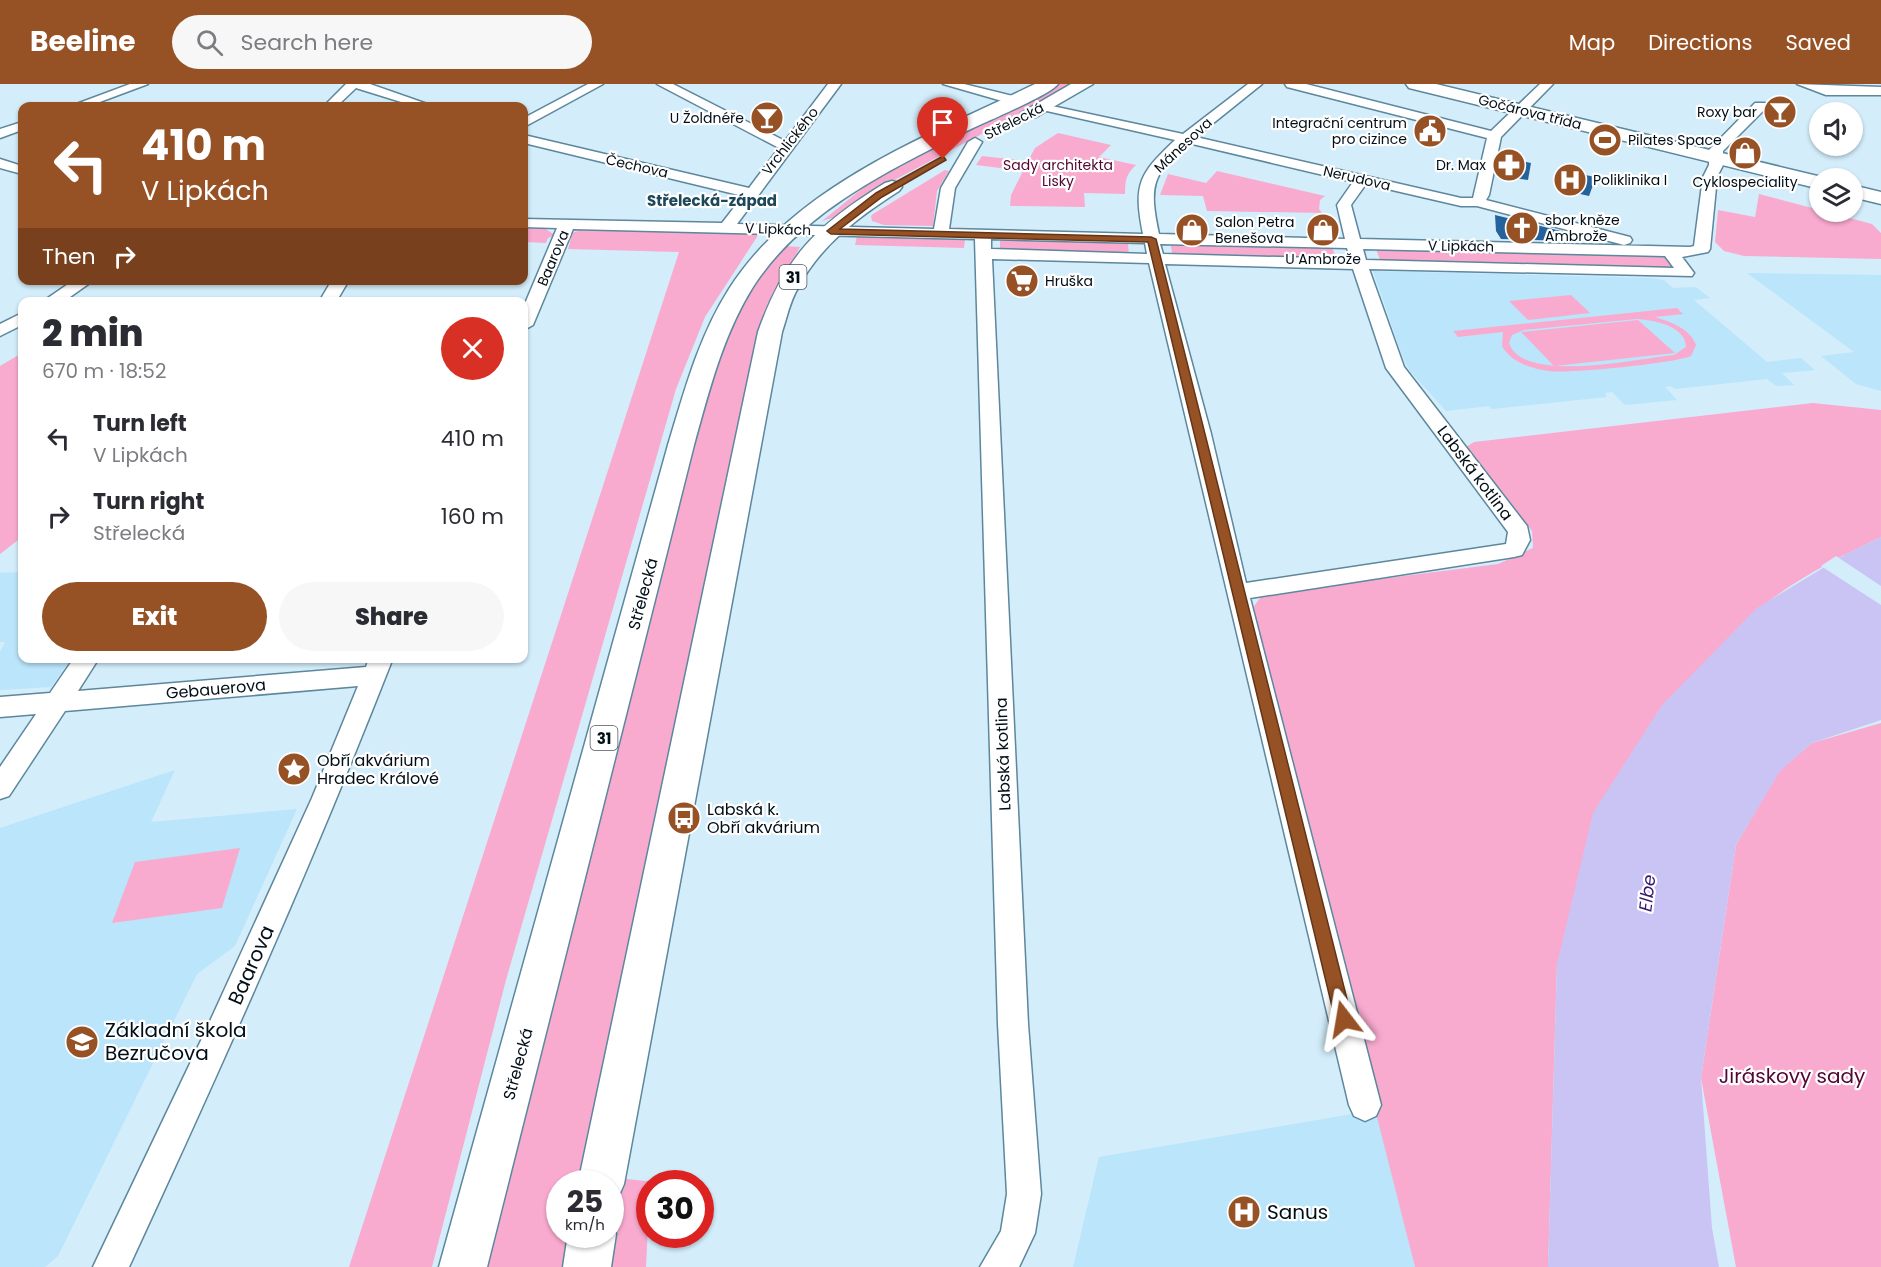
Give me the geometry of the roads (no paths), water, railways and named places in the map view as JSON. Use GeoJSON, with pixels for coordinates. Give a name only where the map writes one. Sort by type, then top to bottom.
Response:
{"type":"FeatureCollection","features":[{"type":"Feature","properties":{"kind":"main road","name":"Střelecká"},"geometry":{"type":"LineString","coordinates":[[463,1267],[704,365],[735,298],[754,268],[791,230],[874,173],[1049,84]]}},
{"type":"Feature","properties":{"kind":"main road","name":"Střelecká"},"geometry":{"type":"LineString","coordinates":[[947,156],[1084,84]]}},
{"type":"Feature","properties":{"kind":"main road","name":"Gočárova třída"},"geometry":{"type":"LineString","coordinates":[[1415,84],[1809,180]]}},
{"type":"Feature","properties":{"kind":"main road","name":"31"},"geometry":{"type":"LineString","coordinates":[[604,1170],[770,332],[786,289],[811,251],[831,231],[879,195],[911,176]]}},
{"type":"Feature","properties":{"kind":"main road"},"geometry":{"type":"LineString","coordinates":[[1863,194],[1881,198]]}},
{"type":"Feature","properties":{"kind":"main road"},"geometry":{"type":"LineString","coordinates":[[587,1267],[590,1248]]}},
{"type":"Feature","properties":{"kind":"street"},"geometry":{"type":"LineString","coordinates":[[90,102],[142,84]]}},
{"type":"Feature","properties":{"kind":"street"},"geometry":{"type":"LineString","coordinates":[[335,102],[355,84],[413,102]]}},
{"type":"Feature","properties":{"kind":"street"},"geometry":{"type":"LineString","coordinates":[[528,121],[597,84]]}},
{"type":"Feature","properties":{"kind":"street"},"geometry":{"type":"LineString","coordinates":[[663,84],[785,146]]}},
{"type":"Feature","properties":{"kind":"street","name":"Vrchlického"},"geometry":{"type":"LineString","coordinates":[[726,228],[785,146],[835,84]]}},
{"type":"Feature","properties":{"kind":"street"},"geometry":{"type":"LineString","coordinates":[[949,84],[1016,101]]}},
{"type":"Feature","properties":{"kind":"street","name":"Mánesova"},"geometry":{"type":"LineString","coordinates":[[1154,250],[1146,183],[1151,174],[1185,138],[1256,84]]}},
{"type":"Feature","properties":{"kind":"street"},"geometry":{"type":"LineString","coordinates":[[1291,84],[1494,136]]}},
{"type":"Feature","properties":{"kind":"street"},"geometry":{"type":"LineString","coordinates":[[1477,202],[1482,195],[1494,136],[1547,84]]}},
{"type":"Feature","properties":{"kind":"street"},"geometry":{"type":"LineString","coordinates":[[1803,84],[1817,90],[1881,91]]}},
{"type":"Feature","properties":{"kind":"street","name":"Nerudova"},"geometry":{"type":"LineString","coordinates":[[1043,106],[1461,202],[1477,202],[1670,252]]}},
{"type":"Feature","properties":{"kind":"street"},"geometry":{"type":"LineString","coordinates":[[1670,252],[1702,249],[1710,177],[1717,158],[1716,150],[1760,106]]}},
{"type":"Feature","properties":{"kind":"street"},"geometry":{"type":"LineString","coordinates":[[0,134],[18,127]]}},
{"type":"Feature","properties":{"kind":"street","name":"Čechova"},"geometry":{"type":"LineString","coordinates":[[528,139],[750,193]]}},
{"type":"Feature","properties":{"kind":"street","name":"Střelecká"},"geometry":{"type":"LineString","coordinates":[[941,233],[948,188],[975,142]]}},
{"type":"Feature","properties":{"kind":"street"},"geometry":{"type":"LineString","coordinates":[[0,163],[18,169]]}},
{"type":"Feature","properties":{"kind":"street"},"geometry":{"type":"LineString","coordinates":[[1357,254],[1344,205],[1362,179]]}},
{"type":"Feature","properties":{"kind":"street","name":"V Lipkách"},"geometry":{"type":"LineString","coordinates":[[528,223],[983,234],[1154,250]]}},
{"type":"Feature","properties":{"kind":"street","name":"Baarova"},"geometry":{"type":"LineString","coordinates":[[528,316],[567,224]]}},
{"type":"Feature","properties":{"kind":"street","name":"Labská kotlina"},"geometry":{"type":"LineString","coordinates":[[983,234],[1014,1024],[1024,1194],[1022,1220],[1013,1248],[998,1267]]}},
{"type":"Feature","properties":{"kind":"street"},"geometry":{"type":"LineString","coordinates":[[1154,250],[1365,1105]]}},
{"type":"Feature","properties":{"kind":"street","name":"V Lipkách"},"geometry":{"type":"LineString","coordinates":[[984,254],[1154,250],[1357,254],[1670,252],[1686,273],[1357,254]]}},
{"type":"Feature","properties":{"kind":"street","name":"Labská kotlina"},"geometry":{"type":"LineString","coordinates":[[1239,592],[1514,550],[1519,540],[1518,531],[1395,368],[1357,254]]}},
{"type":"Feature","properties":{"kind":"street"},"geometry":{"type":"LineString","coordinates":[[58,297],[78,285]]}},
{"type":"Feature","properties":{"kind":"street"},"geometry":{"type":"LineString","coordinates":[[0,331],[18,320]]}},
{"type":"Feature","properties":{"kind":"street"},"geometry":{"type":"LineString","coordinates":[[0,788],[84,663]]}},
{"type":"Feature","properties":{"kind":"street","name":"Baarova"},"geometry":{"type":"LineString","coordinates":[[111,1267],[217,1041],[325,798],[378,667]]}},
{"type":"Feature","properties":{"kind":"street","name":"Gebauerova"},"geometry":{"type":"LineString","coordinates":[[0,707],[58,703],[378,667]]}},
{"type":"Feature","properties":{"kind":"water","name":"Elbe"},"geometry":{"type":"Polygon","coordinates":[[[1881,537],[1881,720],[1812,743],[1780,771],[1736,845],[1701,1078],[1712,1228],[1719,1267],[1548,1267],[1557,964],[1593,813],[1662,705],[1757,608],[1846,554],[1881,537]]]}},
{"type":"Feature","properties":{"kind":"place","name":"Roxy bar"},"geometry":{"type":"Point","coordinates":[1780,112]}},
{"type":"Feature","properties":{"kind":"place","name":"U Žoldnéře"},"geometry":{"type":"Point","coordinates":[767,118]}},
{"type":"Feature","properties":{"kind":"place","name":"Integrační centrum pro cizince"},"geometry":{"type":"Point","coordinates":[1430,131]}},
{"type":"Feature","properties":{"kind":"place","name":"Pilates Space"},"geometry":{"type":"Point","coordinates":[1605,140]}},
{"type":"Feature","properties":{"kind":"place","name":"Cyklospeciality"},"geometry":{"type":"Point","coordinates":[1745,153]}},
{"type":"Feature","properties":{"kind":"place","name":"Dr. Max"},"geometry":{"type":"Point","coordinates":[1509,165]}},
{"type":"Feature","properties":{"kind":"place","name":"Poliklinika I"},"geometry":{"type":"Point","coordinates":[1570,180]}},
{"type":"Feature","properties":{"kind":"place","name":"sbor kněze Ambrože"},"geometry":{"type":"Point","coordinates":[1522,228]}},
{"type":"Feature","properties":{"kind":"place","name":"Salon Petra Benešova"},"geometry":{"type":"Point","coordinates":[1192,230]}},
{"type":"Feature","properties":{"kind":"place","name":"U Ambrože"},"geometry":{"type":"Point","coordinates":[1323,230]}},
{"type":"Feature","properties":{"kind":"place","name":"Hruška"},"geometry":{"type":"Point","coordinates":[1022,281]}},
{"type":"Feature","properties":{"kind":"place","name":"Obří akvárium Hradec Králové"},"geometry":{"type":"Point","coordinates":[294,769]}},
{"type":"Feature","properties":{"kind":"place","name":"Labská k. Obří akvárium"},"geometry":{"type":"Point","coordinates":[684,818]}},
{"type":"Feature","properties":{"kind":"place","name":"Základní škola Bezručova"},"geometry":{"type":"Point","coordinates":[82,1042]}},
{"type":"Feature","properties":{"kind":"place","name":"Sanus"},"geometry":{"type":"Point","coordinates":[1244,1212]}},
{"type":"Feature","properties":{"kind":"district","name":"Střelecká-západ"},"geometry":{"type":"Point","coordinates":[712,200]}},
{"type":"Feature","properties":{"kind":"park label","name":"Sady architekta Lisky"},"geometry":{"type":"Point","coordinates":[1058,174]}},
{"type":"Feature","properties":{"kind":"park label","name":"Jiráskovy sady"},"geometry":{"type":"Point","coordinates":[1792,1076]}}]}
